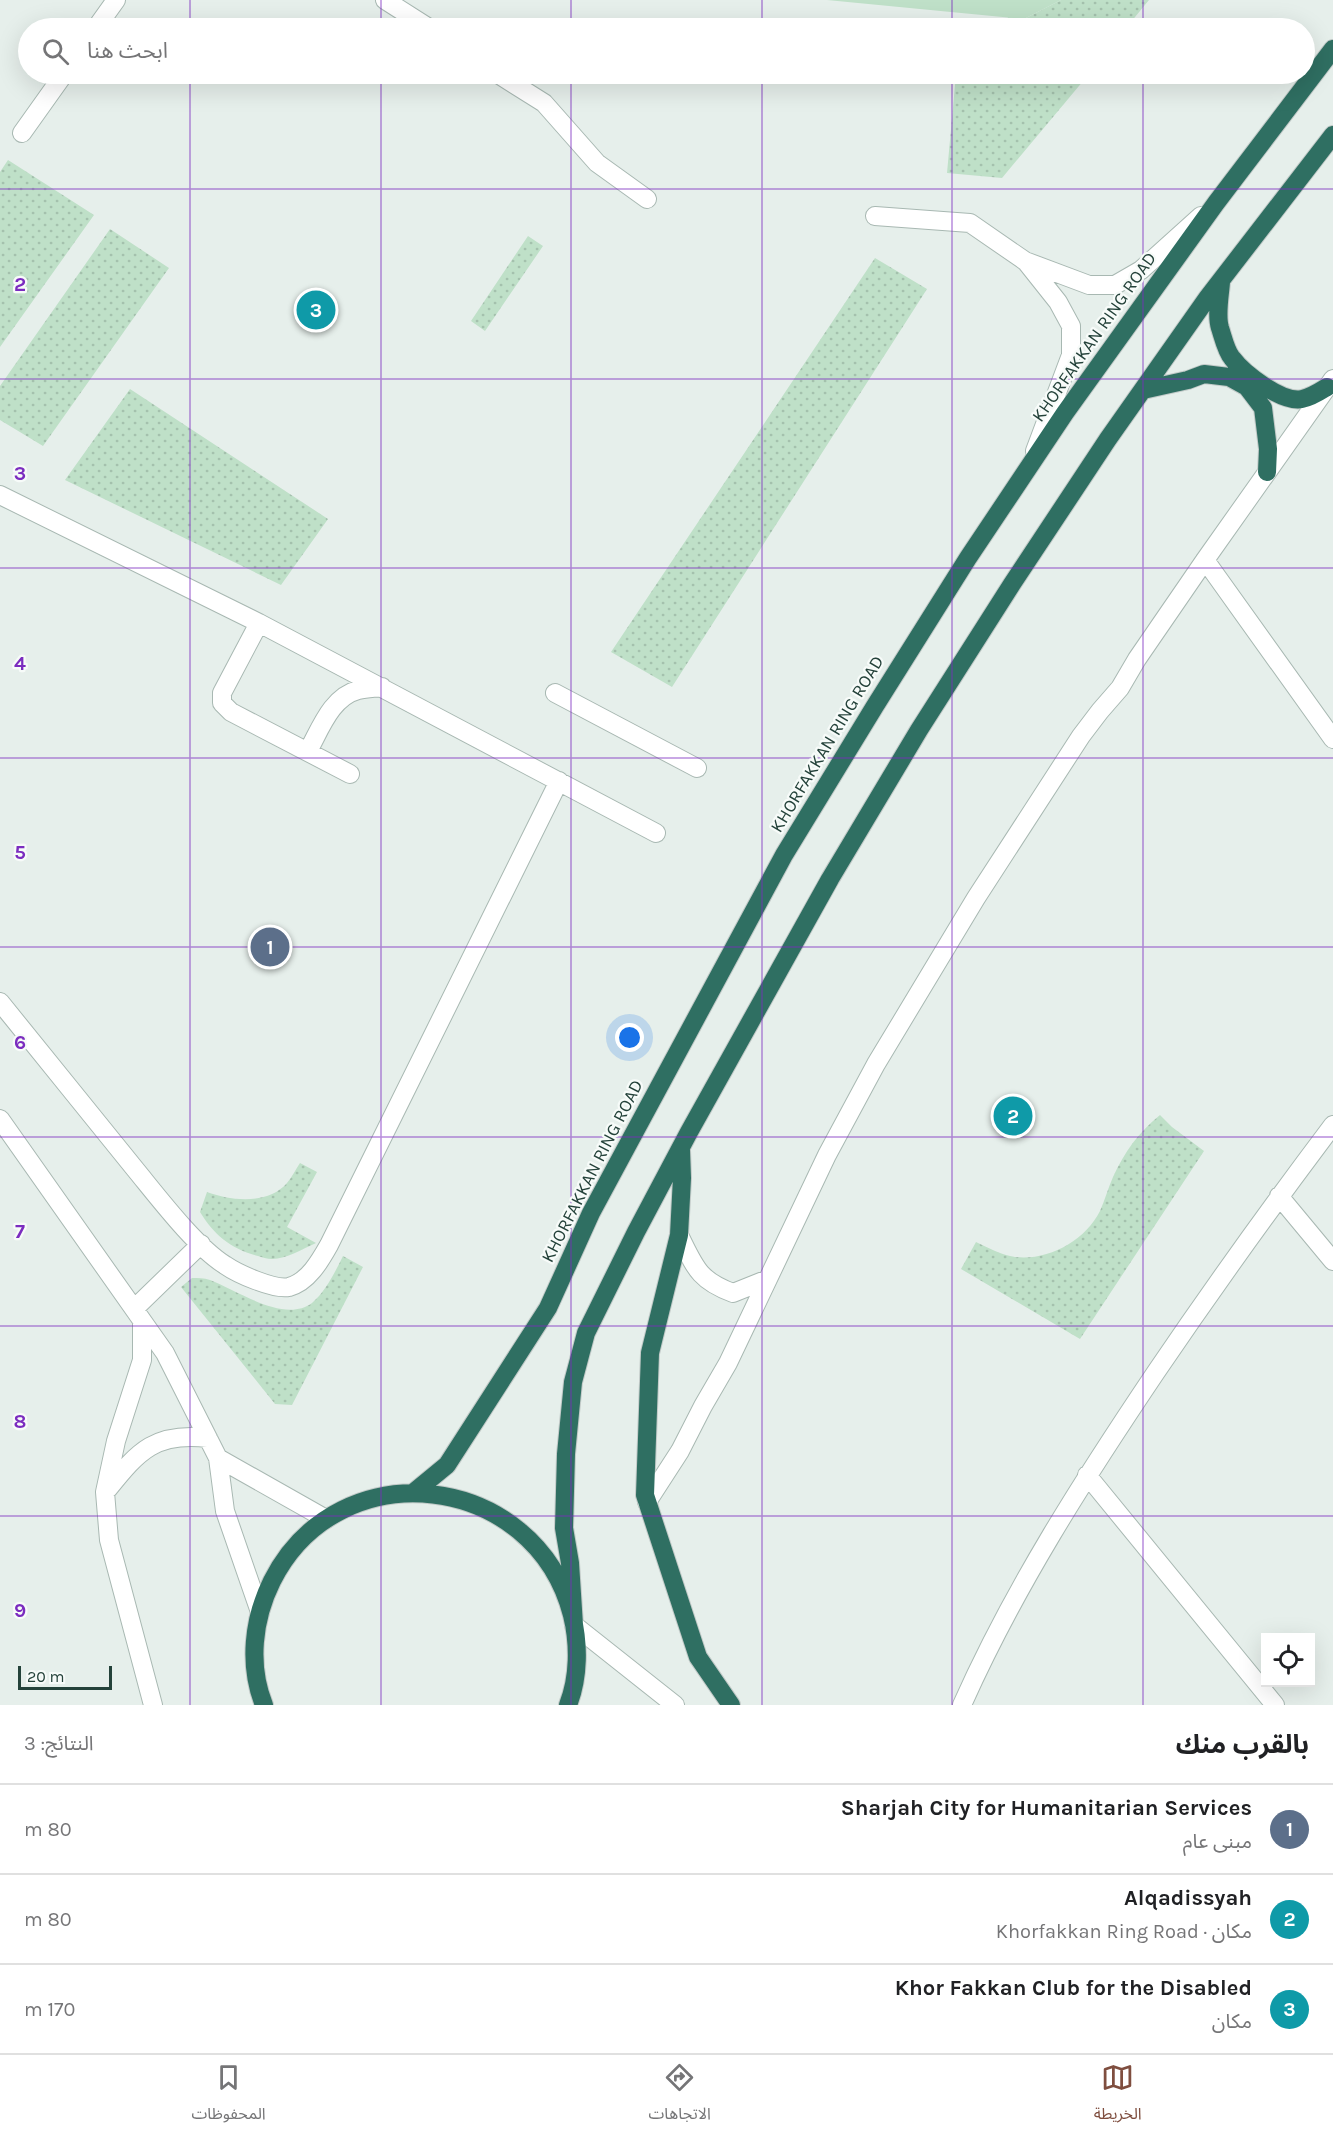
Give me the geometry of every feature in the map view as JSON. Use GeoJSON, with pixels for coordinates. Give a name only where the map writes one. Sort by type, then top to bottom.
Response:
{"type":"FeatureCollection","features":[{"type":"Feature","properties":{"kind":"highway","name":"KHORFAKKAN RING ROAD"},"geometry":{"type":"LineString","coordinates":[[1315,72],[1333,48]]}},
{"type":"Feature","properties":{"kind":"highway","name":"KHORFAKKAN RING ROAD"},"geometry":{"type":"LineString","coordinates":[[412,1493],[447,1465],[548,1308],[591,1213],[784,855],[874,706],[1065,413],[1216,203],[1306,84]]}},
{"type":"Feature","properties":{"kind":"highway"},"geometry":{"type":"LineString","coordinates":[[568,1705],[576,1674],[577,1649],[570,1563],[564,1528],[566,1454],[573,1382],[586,1334],[680,1148],[830,879],[919,730],[1018,574],[1143,390],[1221,282],[1333,135]]}},
{"type":"Feature","properties":{"kind":"highway"},"geometry":{"type":"LineString","coordinates":[[1221,282],[1219,325],[1230,357],[1247,374],[1279,394],[1300,400],[1312,396],[1330,383]]}},
{"type":"Feature","properties":{"kind":"highway"},"geometry":{"type":"LineString","coordinates":[[1143,390],[1204,374],[1229,377],[1247,387],[1263,408],[1268,449],[1267,472]]}},
{"type":"Feature","properties":{"kind":"highway"},"geometry":{"type":"LineString","coordinates":[[680,1148],[682,1178],[679,1235],[650,1353],[645,1495],[698,1657],[730,1705]]}},
{"type":"Feature","properties":{"kind":"highway"},"geometry":{"type":"LineString","coordinates":[[263,1704],[257,1680],[255,1635],[267,1590],[278,1569],[291,1550],[326,1519],[346,1508],[390,1494],[438,1494],[486,1509],[508,1522],[533,1544],[558,1578],[568,1600],[574,1625]]}},
{"type":"Feature","properties":{"kind":"street"},"geometry":{"type":"LineString","coordinates":[[103,18],[116,0]]}},
{"type":"Feature","properties":{"kind":"street"},"geometry":{"type":"LineString","coordinates":[[385,0],[413,18]]}},
{"type":"Feature","properties":{"kind":"street"},"geometry":{"type":"LineString","coordinates":[[22,133],[57,84]]}},
{"type":"Feature","properties":{"kind":"street"},"geometry":{"type":"LineString","coordinates":[[514,84],[544,103],[597,163],[647,200]]}},
{"type":"Feature","properties":{"kind":"street"},"geometry":{"type":"LineString","coordinates":[[875,216],[970,223],[1025,261],[1089,285],[1115,285],[1142,270],[1216,203]]}},
{"type":"Feature","properties":{"kind":"street"},"geometry":{"type":"LineString","coordinates":[[1025,261],[1058,302],[1071,326],[1071,355],[1030,465]]}},
{"type":"Feature","properties":{"kind":"street"},"geometry":{"type":"LineString","coordinates":[[647,1502],[680,1451],[702,1406],[728,1363],[827,1155],[925,980],[1076,744],[1120,688],[1204,560],[1330,383]]}},
{"type":"Feature","properties":{"kind":"street"},"geometry":{"type":"LineString","coordinates":[[0,495],[259,622],[656,833]]}},
{"type":"Feature","properties":{"kind":"street"},"geometry":{"type":"LineString","coordinates":[[1204,560],[1333,739]]}},
{"type":"Feature","properties":{"kind":"street"},"geometry":{"type":"LineString","coordinates":[[259,622],[222,693],[222,703],[231,712],[350,774]]}},
{"type":"Feature","properties":{"kind":"street"},"geometry":{"type":"LineString","coordinates":[[308,751],[330,711],[342,698],[358,690],[382,687]]}},
{"type":"Feature","properties":{"kind":"street"},"geometry":{"type":"LineString","coordinates":[[555,693],[697,768]]}},
{"type":"Feature","properties":{"kind":"street"},"geometry":{"type":"LineString","coordinates":[[0,1002],[163,1203],[201,1244],[224,1265],[259,1282],[288,1287],[302,1281],[320,1261],[559,782]]}},
{"type":"Feature","properties":{"kind":"street"},"geometry":{"type":"LineString","coordinates":[[0,1119],[165,1353],[218,1458],[225,1511],[260,1612]]}},
{"type":"Feature","properties":{"kind":"street"},"geometry":{"type":"LineString","coordinates":[[962,1705],[981,1662],[1021,1588],[1087,1475],[1214,1288],[1333,1125]]}},
{"type":"Feature","properties":{"kind":"street"},"geometry":{"type":"LineString","coordinates":[[1279,1196],[1333,1261]]}},
{"type":"Feature","properties":{"kind":"street"},"geometry":{"type":"LineString","coordinates":[[679,1235],[696,1269],[707,1281],[719,1288],[733,1293],[768,1280]]}},
{"type":"Feature","properties":{"kind":"street"},"geometry":{"type":"LineString","coordinates":[[153,1705],[110,1540],[105,1492],[116,1441],[142,1360],[138,1315],[201,1244]]}},
{"type":"Feature","properties":{"kind":"street"},"geometry":{"type":"LineString","coordinates":[[105,1492],[144,1449],[163,1440],[189,1436],[208,1438]]}},
{"type":"Feature","properties":{"kind":"street"},"geometry":{"type":"LineString","coordinates":[[218,1458],[326,1519]]}},
{"type":"Feature","properties":{"kind":"street"},"geometry":{"type":"LineString","coordinates":[[1087,1475],[1275,1705]]}},
{"type":"Feature","properties":{"kind":"street"},"geometry":{"type":"LineString","coordinates":[[574,1625],[675,1705]]}},
{"type":"Feature","properties":{"kind":"green space"},"geometry":{"type":"Polygon","coordinates":[[[827,0],[1061,0],[1026,18],[827,0]]]}},
{"type":"Feature","properties":{"kind":"green space"},"geometry":{"type":"Polygon","coordinates":[[[1061,0],[1149,0],[1134,18],[1026,18],[1061,0]]]}},
{"type":"Feature","properties":{"kind":"green space"},"geometry":{"type":"Polygon","coordinates":[[[955,84],[1081,84],[1002,178],[947,173],[955,84]]]}},
{"type":"Feature","properties":{"kind":"green space"},"geometry":{"type":"Polygon","coordinates":[[[8,160],[94,215],[0,347],[0,172],[8,160]]]}},
{"type":"Feature","properties":{"kind":"green space"},"geometry":{"type":"Polygon","coordinates":[[[110,229],[169,268],[43,446],[0,420],[0,386],[110,229]]]}},
{"type":"Feature","properties":{"kind":"green space"},"geometry":{"type":"Polygon","coordinates":[[[528,236],[543,246],[485,331],[471,321],[528,236]]]}},
{"type":"Feature","properties":{"kind":"green space"},"geometry":{"type":"Polygon","coordinates":[[[875,258],[927,289],[672,687],[611,652],[875,258]]]}},
{"type":"Feature","properties":{"kind":"green space"},"geometry":{"type":"Polygon","coordinates":[[[130,389],[328,519],[281,585],[65,480],[130,389]]]}},
{"type":"Feature","properties":{"kind":"green space"},"geometry":{"type":"Polygon","coordinates":[[[1160,1115],[1204,1151],[1080,1339],[961,1269],[976,1242],[1005,1255],[1028,1257],[1052,1252],[1075,1240],[1093,1222],[1100,1211],[1113,1177],[1127,1151],[1160,1115]]]}},
{"type":"Feature","properties":{"kind":"green space"},"geometry":{"type":"Polygon","coordinates":[[[300,1163],[317,1172],[287,1227],[316,1243],[283,1257],[265,1258],[231,1245],[211,1228],[200,1212],[207,1192],[238,1199],[270,1195],[287,1183],[300,1163]]]}},
{"type":"Feature","properties":{"kind":"green space"},"geometry":{"type":"Polygon","coordinates":[[[343,1256],[363,1267],[292,1405],[275,1404],[181,1287],[192,1278],[206,1279],[275,1308],[288,1310],[301,1308],[312,1303],[322,1293],[343,1256]]]}},
{"type":"Feature","properties":{"kind":"place","name":"Khor Fakkan Club for the Disabled"},"geometry":{"type":"Point","coordinates":[316,310]}},
{"type":"Feature","properties":{"kind":"place","name":"Sharjah City for Humanitarian Services"},"geometry":{"type":"Point","coordinates":[270,947]}},
{"type":"Feature","properties":{"kind":"place","name":"Alqadissyah"},"geometry":{"type":"Point","coordinates":[1013,1116]}}]}
